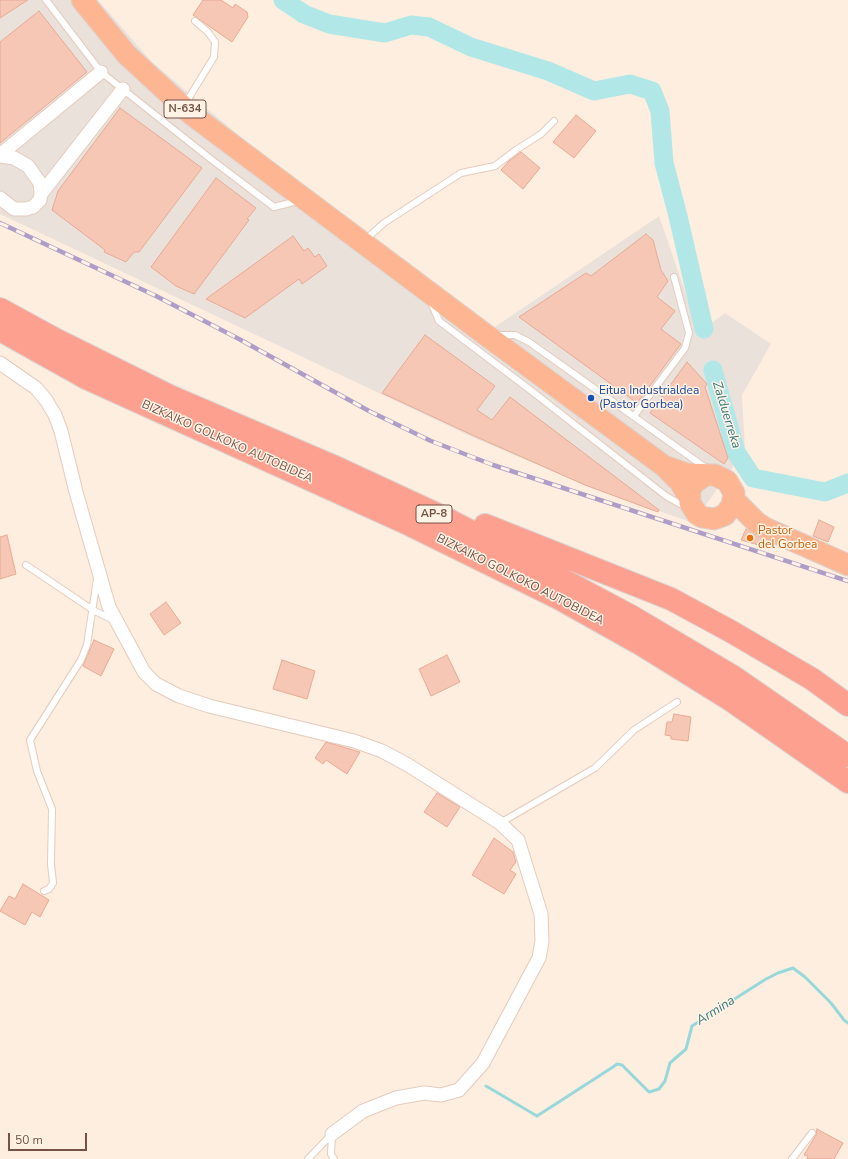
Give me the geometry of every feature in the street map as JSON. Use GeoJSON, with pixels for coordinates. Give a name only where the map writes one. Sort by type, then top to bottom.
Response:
{"type":"FeatureCollection","features":[{"type":"Feature","properties":{"kind":"highway","name":"N-634"},"geometry":{"type":"LineString","coordinates":[[82,0],[127,55],[183,107],[427,292],[664,466],[680,482],[693,505]]}},
{"type":"Feature","properties":{"kind":"highway","name":"BIZKAIKO GOLKOKO AUTOBIDEA"},"geometry":{"type":"LineString","coordinates":[[0,309],[53,338],[170,396],[333,466],[442,517],[631,616],[734,677],[848,756]]}},
{"type":"Feature","properties":{"kind":"highway","name":"BIZKAIKO GOLKOKO AUTOBIDEA"},"geometry":{"type":"LineString","coordinates":[[0,330],[86,378],[406,523],[481,558],[560,599],[642,645],[729,699],[848,782]]}},
{"type":"Feature","properties":{"kind":"highway"},"geometry":{"type":"LineString","coordinates":[[333,466],[671,599],[812,678],[848,705]]}},
{"type":"Feature","properties":{"kind":"highway","name":"N-634"},"geometry":{"type":"LineString","coordinates":[[664,466],[687,474],[711,475]]}},
{"type":"Feature","properties":{"kind":"highway"},"geometry":{"type":"LineString","coordinates":[[756,522],[737,518],[708,519],[693,505],[694,483],[711,475],[722,477],[731,486],[734,500],[756,522],[777,534],[848,565]]}},
{"type":"Feature","properties":{"kind":"highway"},"geometry":{"type":"LineString","coordinates":[[720,518],[729,510],[734,500]]}},
{"type":"Feature","properties":{"kind":"highway"},"geometry":{"type":"LineString","coordinates":[[804,752],[848,795]]}},
{"type":"Feature","properties":{"kind":"street"},"geometry":{"type":"LineString","coordinates":[[0,156],[101,72]]}},
{"type":"Feature","properties":{"kind":"street"},"geometry":{"type":"LineString","coordinates":[[41,194],[123,89]]}},
{"type":"Feature","properties":{"kind":"street"},"geometry":{"type":"LineString","coordinates":[[0,156],[14,158],[28,166],[40,183],[41,194],[40,200],[33,207],[26,209],[14,209],[0,198]]}},
{"type":"Feature","properties":{"kind":"street"},"geometry":{"type":"LineString","coordinates":[[0,363],[36,388],[46,400],[55,415],[61,431],[109,607],[144,672],[162,687],[179,696],[209,706],[354,740],[382,751],[408,765],[500,823],[518,840],[541,914],[542,941],[539,958],[483,1063],[459,1090],[442,1095],[424,1093],[396,1098],[363,1111],[332,1134]]}},
{"type":"Feature","properties":{"kind":"lane"},"geometry":{"type":"LineString","coordinates":[[46,0],[101,72],[212,160],[274,207],[305,200]]}},
{"type":"Feature","properties":{"kind":"lane"},"geometry":{"type":"LineString","coordinates":[[183,107],[214,57],[215,42],[208,32],[195,21]]}},
{"type":"Feature","properties":{"kind":"lane"},"geometry":{"type":"LineString","coordinates":[[362,243],[384,223],[448,181],[461,173],[494,166],[541,134],[554,121]]}},
{"type":"Feature","properties":{"kind":"lane"},"geometry":{"type":"LineString","coordinates":[[634,416],[685,348],[689,333],[674,277]]}},
{"type":"Feature","properties":{"kind":"lane"},"geometry":{"type":"LineString","coordinates":[[427,292],[439,321],[666,496],[693,505]]}},
{"type":"Feature","properties":{"kind":"lane"},"geometry":{"type":"LineString","coordinates":[[486,336],[515,335],[530,342],[634,416],[711,475]]}},
{"type":"Feature","properties":{"kind":"lane"},"geometry":{"type":"LineString","coordinates":[[26,565],[93,610],[117,622]]}},
{"type":"Feature","properties":{"kind":"lane"},"geometry":{"type":"LineString","coordinates":[[44,892],[49,889],[53,883],[51,864],[52,809],[37,771],[30,740],[81,660],[88,645],[98,571]]}},
{"type":"Feature","properties":{"kind":"lane"},"geometry":{"type":"LineString","coordinates":[[500,823],[595,768],[634,730],[677,702]]}},
{"type":"Feature","properties":{"kind":"lane"},"geometry":{"type":"LineString","coordinates":[[792,1159],[812,1133]]}},
{"type":"Feature","properties":{"kind":"lane"},"geometry":{"type":"LineString","coordinates":[[308,1159],[332,1134]]}},
{"type":"Feature","properties":{"kind":"lane"},"geometry":{"type":"LineString","coordinates":[[332,1134],[331,1154],[334,1159]]}},
{"type":"Feature","properties":{"kind":"shaded area"},"geometry":{"type":"Polygon","coordinates":[[[0,0],[98,0],[152,62],[295,183],[492,329],[659,216],[699,332],[725,313],[771,344],[742,395],[745,450],[693,523],[585,485],[474,438],[0,214],[0,0]]]}},
{"type":"Feature","properties":{"kind":"building"},"geometry":{"type":"Polygon","coordinates":[[[0,0],[28,0],[0,18],[0,0]]]}},
{"type":"Feature","properties":{"kind":"building"},"geometry":{"type":"Polygon","coordinates":[[[203,0],[221,0],[233,8],[235,4],[247,12],[248,17],[232,42],[193,15],[203,0]]]}},
{"type":"Feature","properties":{"kind":"building"},"geometry":{"type":"Polygon","coordinates":[[[39,11],[87,72],[0,143],[0,42],[39,11]]]}},
{"type":"Feature","properties":{"kind":"building"},"geometry":{"type":"Polygon","coordinates":[[[120,108],[202,168],[139,252],[134,252],[126,262],[104,252],[105,250],[52,210],[58,191],[120,108]]]}},
{"type":"Feature","properties":{"kind":"building"},"geometry":{"type":"Polygon","coordinates":[[[576,115],[596,131],[574,158],[553,142],[576,115]]]}},
{"type":"Feature","properties":{"kind":"building"},"geometry":{"type":"Polygon","coordinates":[[[521,152],[540,168],[523,189],[501,170],[509,161],[521,152]]]}},
{"type":"Feature","properties":{"kind":"building"},"geometry":{"type":"Polygon","coordinates":[[[216,178],[256,208],[247,219],[249,220],[194,294],[176,286],[151,267],[216,178]]]}},
{"type":"Feature","properties":{"kind":"building"},"geometry":{"type":"Polygon","coordinates":[[[646,234],[653,240],[661,270],[668,281],[657,297],[675,311],[661,329],[681,344],[637,403],[519,317],[586,273],[591,276],[646,234]]]}},
{"type":"Feature","properties":{"kind":"building"},"geometry":{"type":"Polygon","coordinates":[[[293,236],[304,251],[308,248],[315,257],[319,254],[327,266],[302,284],[299,279],[245,318],[206,299],[293,236]]]}},
{"type":"Feature","properties":{"kind":"building"},"geometry":{"type":"Polygon","coordinates":[[[425,335],[495,386],[477,410],[492,420],[510,397],[659,510],[658,512],[585,485],[382,393],[425,335]]]}},
{"type":"Feature","properties":{"kind":"building"},"geometry":{"type":"Polygon","coordinates":[[[687,362],[707,384],[705,387],[728,458],[724,464],[650,413],[687,362]]]}},
{"type":"Feature","properties":{"kind":"building"},"geometry":{"type":"Polygon","coordinates":[[[819,520],[834,527],[828,542],[813,536],[819,520]]]}},
{"type":"Feature","properties":{"kind":"building"},"geometry":{"type":"Polygon","coordinates":[[[746,529],[765,541],[762,546],[741,540],[746,529]]]}},
{"type":"Feature","properties":{"kind":"building"},"geometry":{"type":"Polygon","coordinates":[[[7,535],[16,574],[0,579],[0,537],[7,535]]]}},
{"type":"Feature","properties":{"kind":"building"},"geometry":{"type":"Polygon","coordinates":[[[166,602],[181,623],[164,635],[150,614],[166,602]]]}},
{"type":"Feature","properties":{"kind":"building"},"geometry":{"type":"Polygon","coordinates":[[[94,640],[114,649],[101,676],[83,666],[94,640]]]}},
{"type":"Feature","properties":{"kind":"building"},"geometry":{"type":"Polygon","coordinates":[[[447,655],[460,682],[431,696],[419,669],[447,655]]]}},
{"type":"Feature","properties":{"kind":"building"},"geometry":{"type":"Polygon","coordinates":[[[282,660],[315,671],[307,699],[273,689],[282,660]]]}},
{"type":"Feature","properties":{"kind":"building"},"geometry":{"type":"Polygon","coordinates":[[[674,714],[691,717],[688,741],[671,739],[671,736],[665,735],[667,722],[672,722],[674,714]]]}},
{"type":"Feature","properties":{"kind":"building"},"geometry":{"type":"Polygon","coordinates":[[[326,742],[360,752],[347,774],[326,760],[323,764],[315,758],[326,742]]]}},
{"type":"Feature","properties":{"kind":"building"},"geometry":{"type":"Polygon","coordinates":[[[437,793],[460,807],[447,827],[424,812],[437,793]]]}},
{"type":"Feature","properties":{"kind":"building"},"geometry":{"type":"Polygon","coordinates":[[[494,838],[513,852],[516,862],[510,870],[516,874],[504,894],[472,875],[494,838]]]}},
{"type":"Feature","properties":{"kind":"building"},"geometry":{"type":"Polygon","coordinates":[[[23,884],[49,900],[40,917],[32,912],[25,925],[0,911],[9,896],[15,899],[23,884]]]}},
{"type":"Feature","properties":{"kind":"building"},"geometry":{"type":"Polygon","coordinates":[[[817,1129],[843,1143],[834,1159],[807,1159],[808,1156],[804,1155],[816,1135],[817,1129]]]}},
{"type":"Feature","properties":{"kind":"waterway"},"geometry":{"type":"LineString","coordinates":[[283,0],[304,14],[329,24],[385,33],[411,25],[429,27],[471,47],[548,71],[594,91],[630,84],[652,91],[660,111],[664,163],[704,329]]}},
{"type":"Feature","properties":{"kind":"waterway","name":"Zalduerreka"},"geometry":{"type":"LineString","coordinates":[[713,370],[736,452],[753,478],[825,492],[848,483]]}},
{"type":"Feature","properties":{"kind":"waterway","name":"Armina"},"geometry":{"type":"LineString","coordinates":[[486,1086],[537,1116],[617,1064],[622,1065],[649,1092],[659,1089],[665,1081],[670,1063],[686,1049],[692,1026],[766,979],[793,968],[805,977],[831,1003],[848,1023]]}},
{"type":"Feature","properties":{"kind":"railway"},"geometry":{"type":"LineString","coordinates":[[0,223],[156,296],[239,339],[369,411],[431,441],[493,465],[848,581]]}},
{"type":"Feature","properties":{"kind":"place","name":"Eitua Industrialdea (Pastor Gorbea)"},"geometry":{"type":"Point","coordinates":[591,398]}},
{"type":"Feature","properties":{"kind":"place","name":"Pastor del Gorbea"},"geometry":{"type":"Point","coordinates":[750,538]}}]}
